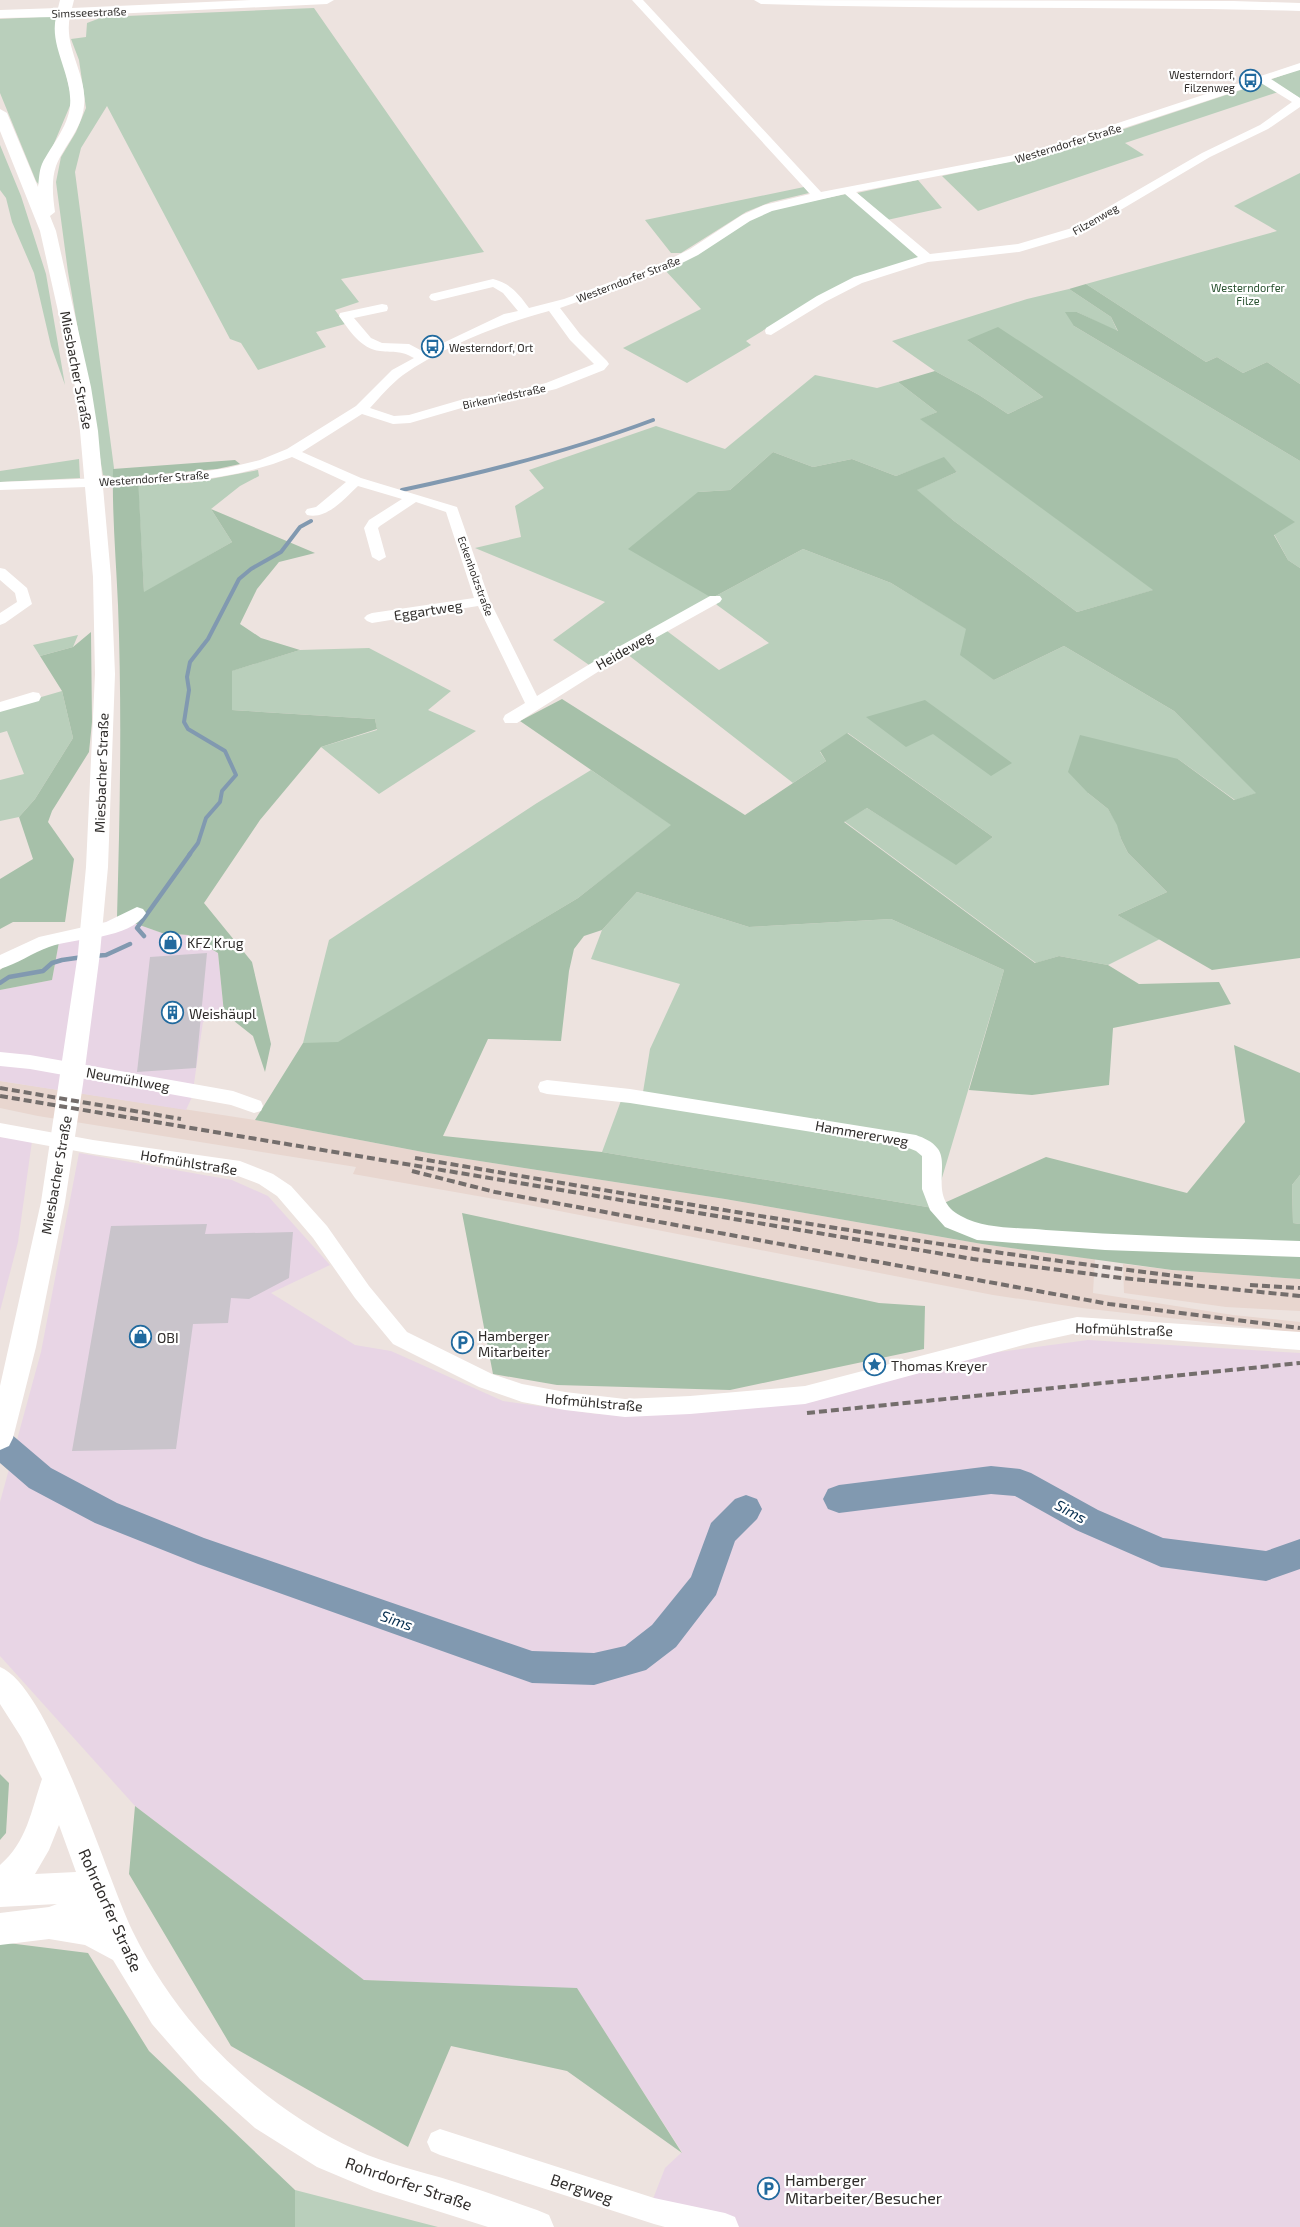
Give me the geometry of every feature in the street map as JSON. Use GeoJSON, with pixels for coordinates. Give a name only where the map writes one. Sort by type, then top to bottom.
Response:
{"type":"FeatureCollection","features":[{"type":"Feature","properties":{"kind":"main road"},"geometry":{"type":"LineString","coordinates":[[72,0],[81,5],[118,11]]}},
{"type":"Feature","properties":{"kind":"main road","name":"Simsseestraße"},"geometry":{"type":"LineString","coordinates":[[0,14],[21,14],[59,5],[118,11],[164,4],[327,0]]}},
{"type":"Feature","properties":{"kind":"main road"},"geometry":{"type":"LineString","coordinates":[[761,0],[928,4],[1122,1],[1300,8]]}},
{"type":"Feature","properties":{"kind":"main road"},"geometry":{"type":"LineString","coordinates":[[48,231],[45,187],[49,166],[68,132],[77,109],[78,92],[60,30],[59,5]]}},
{"type":"Feature","properties":{"kind":"main road"},"geometry":{"type":"LineString","coordinates":[[63,41],[66,28],[73,21],[87,16],[118,11]]}},
{"type":"Feature","properties":{"kind":"main road","name":"Miesbacher Straße"},"geometry":{"type":"LineString","coordinates":[[0,113],[48,231],[83,387],[96,500],[104,597],[105,664],[97,867],[89,953],[53,1202],[23,1347],[0,1438]]}},
{"type":"Feature","properties":{"kind":"main road","name":"Rohrdorfer Straße"},"geometry":{"type":"LineString","coordinates":[[0,1681],[12,1694],[30,1724],[56,1781],[125,1949],[146,1986],[177,2030],[201,2058],[237,2093],[283,2127],[330,2155],[389,2180],[537,2227]]}},
{"type":"Feature","properties":{"kind":"main road"},"geometry":{"type":"LineString","coordinates":[[0,1885],[26,1862],[38,1844],[56,1781]]}},
{"type":"Feature","properties":{"kind":"main road"},"geometry":{"type":"LineString","coordinates":[[0,1891],[100,1891]]}},
{"type":"Feature","properties":{"kind":"main road"},"geometry":{"type":"LineString","coordinates":[[0,1929],[49,1923],[84,1908],[100,1891]]}},
{"type":"Feature","properties":{"kind":"main road"},"geometry":{"type":"LineString","coordinates":[[49,1923],[88,1930],[125,1949]]}},
{"type":"Feature","properties":{"kind":"street"},"geometry":{"type":"LineString","coordinates":[[637,0],[818,196]]}},
{"type":"Feature","properties":{"kind":"street","name":"Westerndorfer Straße"},"geometry":{"type":"LineString","coordinates":[[0,486],[180,479],[254,466],[292,452],[361,409],[397,373],[423,357],[470,334],[525,312],[553,307],[664,267],[694,252],[758,212],[782,204],[818,196],[849,192],[1032,156],[1300,66]]}},
{"type":"Feature","properties":{"kind":"street","name":"Filzenweg"},"geometry":{"type":"LineString","coordinates":[[927,258],[1012,249],[1076,231],[1206,155],[1264,127],[1299,102],[1263,79]]}},
{"type":"Feature","properties":{"kind":"street"},"geometry":{"type":"LineString","coordinates":[[849,192],[927,258]]}},
{"type":"Feature","properties":{"kind":"street"},"geometry":{"type":"LineString","coordinates":[[771,331],[821,299],[858,280],[927,258]]}},
{"type":"Feature","properties":{"kind":"street"},"geometry":{"type":"LineString","coordinates":[[435,297],[493,283],[499,284],[514,297],[525,312]]}},
{"type":"Feature","properties":{"kind":"street","name":"Birkenriedstraße"},"geometry":{"type":"LineString","coordinates":[[361,409],[393,420],[410,419],[464,404],[507,397],[551,386],[599,367],[602,364],[575,337],[553,307]]}},
{"type":"Feature","properties":{"kind":"street"},"geometry":{"type":"LineString","coordinates":[[382,308],[345,316],[366,341],[380,347],[404,347],[423,357]]}},
{"type":"Feature","properties":{"kind":"street","name":"Eckenholzstraße"},"geometry":{"type":"LineString","coordinates":[[292,452],[356,481],[444,506],[452,510],[483,601],[534,705]]}},
{"type":"Feature","properties":{"kind":"street"},"geometry":{"type":"LineString","coordinates":[[312,512],[321,510],[356,481]]}},
{"type":"Feature","properties":{"kind":"street"},"geometry":{"type":"LineString","coordinates":[[379,557],[371,528],[374,523],[413,498]]}},
{"type":"Feature","properties":{"kind":"street"},"geometry":{"type":"LineString","coordinates":[[0,572],[22,591],[25,604],[0,620]]}},
{"type":"Feature","properties":{"kind":"street","name":"Heideweg"},"geometry":{"type":"LineString","coordinates":[[511,719],[618,653],[715,599]]}},
{"type":"Feature","properties":{"kind":"street","name":"Eggartweg"},"geometry":{"type":"LineString","coordinates":[[372,618],[483,601]]}},
{"type":"Feature","properties":{"kind":"street"},"geometry":{"type":"LineString","coordinates":[[0,707],[34,697]]}},
{"type":"Feature","properties":{"kind":"street"},"geometry":{"type":"LineString","coordinates":[[0,963],[23,951],[59,937],[114,927],[125,923],[137,913]]}},
{"type":"Feature","properties":{"kind":"street","name":"Neumühlweg"},"geometry":{"type":"LineString","coordinates":[[0,1059],[30,1062],[233,1098],[254,1106]]}},
{"type":"Feature","properties":{"kind":"street","name":"Hammererweg"},"geometry":{"type":"LineString","coordinates":[[547,1087],[630,1096],[909,1140],[923,1146],[931,1154],[932,1188],[938,1205],[952,1221],[977,1232],[1105,1242],[1300,1249]]}},
{"type":"Feature","properties":{"kind":"street","name":"Hofmühlstraße"},"geometry":{"type":"LineString","coordinates":[[0,1130],[240,1170],[266,1179],[284,1191],[320,1232],[362,1292],[400,1338],[492,1384],[522,1393],[565,1402],[625,1408],[690,1405],[806,1395],[1031,1335],[1078,1325],[1300,1341]]}},
{"type":"Feature","properties":{"kind":"street","name":"Bergweg"},"geometry":{"type":"LineString","coordinates":[[440,2142],[654,2211],[725,2227]]}},
{"type":"Feature","properties":{"kind":"shaded area"},"geometry":{"type":"Polygon","coordinates":[[[117,917],[162,933],[188,935],[218,953],[224,1013],[203,1022],[192,1097],[186,1110],[0,1081],[0,990],[52,980],[59,942],[117,917]]]}},
{"type":"Feature","properties":{"kind":"shaded area"},"geometry":{"type":"Polygon","coordinates":[[[0,1081],[255,1120],[428,1153],[725,1199],[982,1244],[1095,1259],[1093,1293],[1233,1315],[1300,1322],[1300,1333],[1082,1308],[993,1295],[523,1204],[353,1174],[356,1167],[38,1116],[0,1108],[0,1081]]]}},
{"type":"Feature","properties":{"kind":"shaded area"},"geometry":{"type":"Polygon","coordinates":[[[0,1137],[32,1141],[18,1242],[0,1311],[0,1137]]]}},
{"type":"Feature","properties":{"kind":"shaded area"},"geometry":{"type":"Polygon","coordinates":[[[79,1153],[232,1180],[268,1196],[330,1265],[271,1293],[355,1345],[391,1351],[503,1401],[597,1414],[635,1415],[811,1402],[984,1354],[1088,1340],[1300,1353],[1300,2227],[717,2227],[651,2204],[665,2168],[682,2152],[577,1989],[364,1980],[135,1806],[0,1656],[0,1502],[41,1352],[79,1153]]]}},
{"type":"Feature","properties":{"kind":"shaded area"},"geometry":{"type":"Polygon","coordinates":[[[1123,1264],[1172,1270],[1300,1279],[1300,1311],[1226,1307],[1124,1293],[1123,1264]]]}},
{"type":"Feature","properties":{"kind":"green space"},"geometry":{"type":"Polygon","coordinates":[[[314,8],[484,252],[341,279],[359,302],[335,310],[345,324],[316,332],[326,347],[258,370],[241,343],[230,339],[107,106],[81,148],[75,172],[114,468],[113,477],[103,475],[68,272],[56,182],[61,157],[76,132],[86,108],[79,60],[71,39],[86,37],[87,23],[103,17],[314,8]]]}},
{"type":"Feature","properties":{"kind":"green space"},"geometry":{"type":"Polygon","coordinates":[[[59,16],[66,74],[72,101],[39,185],[0,93],[0,19],[59,16]]]}},
{"type":"Feature","properties":{"kind":"green space"},"geometry":{"type":"Polygon","coordinates":[[[1300,69],[1300,98],[1269,80],[1300,69]]]}},
{"type":"Feature","properties":{"kind":"green space"},"geometry":{"type":"Polygon","coordinates":[[[1262,83],[1281,91],[1125,143],[1144,155],[978,211],[942,176],[1055,152],[1262,83]]]}},
{"type":"Feature","properties":{"kind":"green space"},"geometry":{"type":"Polygon","coordinates":[[[0,145],[21,196],[46,274],[65,385],[51,346],[34,273],[12,222],[6,198],[0,190],[0,145]]]}},
{"type":"Feature","properties":{"kind":"green space","name":"Westerndorfer Filze"},"geometry":{"type":"Polygon","coordinates":[[[1300,173],[1300,384],[1267,362],[1243,373],[1217,357],[1206,362],[1086,284],[1277,231],[1234,206],[1300,173]]]}},
{"type":"Feature","properties":{"kind":"green space"},"geometry":{"type":"Polygon","coordinates":[[[918,180],[942,208],[887,220],[857,193],[918,180]]]}},
{"type":"Feature","properties":{"kind":"green space"},"geometry":{"type":"Polygon","coordinates":[[[804,187],[809,193],[771,202],[746,212],[681,253],[671,253],[645,220],[804,187]]]}},
{"type":"Feature","properties":{"kind":"green space"},"geometry":{"type":"Polygon","coordinates":[[[846,194],[920,255],[919,258],[814,299],[746,341],[751,345],[687,383],[623,348],[701,309],[664,269],[747,221],[778,208],[846,194]]]}},
{"type":"Feature","properties":{"kind":"green space"},"geometry":{"type":"Polygon","coordinates":[[[1086,284],[1206,362],[1217,357],[1243,373],[1267,362],[1300,384],[1300,461],[1074,326],[1065,312],[1077,312],[1118,331],[1111,317],[1069,289],[1086,284]]]}},
{"type":"Feature","properties":{"kind":"green space"},"geometry":{"type":"Polygon","coordinates":[[[1069,289],[1111,317],[1118,332],[1077,312],[1074,326],[1300,461],[1300,568],[1288,560],[1274,534],[1294,522],[967,340],[1043,397],[1008,414],[979,395],[935,371],[892,341],[1027,299],[1069,289]]]}},
{"type":"Feature","properties":{"kind":"green space"},"geometry":{"type":"Polygon","coordinates":[[[998,327],[1295,522],[1274,535],[1288,560],[1300,568],[1300,958],[1212,970],[1117,915],[1167,892],[1128,853],[1117,825],[1108,809],[1088,793],[1068,772],[1080,735],[1178,759],[1234,800],[1256,793],[1174,711],[1064,646],[994,680],[960,655],[966,629],[891,583],[803,549],[712,598],[628,549],[698,492],[730,490],[773,452],[813,467],[852,459],[896,476],[944,457],[957,472],[917,490],[954,521],[1077,612],[1153,590],[920,419],[937,412],[898,382],[935,371],[979,395],[1008,414],[1043,397],[967,340],[998,327]]]}},
{"type":"Feature","properties":{"kind":"green space"},"geometry":{"type":"Polygon","coordinates":[[[815,375],[877,388],[898,382],[937,412],[921,419],[1154,590],[1077,612],[954,521],[916,490],[957,472],[944,458],[896,476],[852,459],[813,467],[773,452],[730,490],[698,492],[712,598],[592,667],[553,640],[605,602],[475,548],[521,537],[515,506],[544,488],[529,470],[656,426],[725,449],[815,375]]]}},
{"type":"Feature","properties":{"kind":"green space"},"geometry":{"type":"Polygon","coordinates":[[[79,459],[80,478],[0,482],[0,471],[79,459]]]}},
{"type":"Feature","properties":{"kind":"green space"},"geometry":{"type":"Polygon","coordinates":[[[235,460],[240,464],[217,469],[138,476],[144,592],[232,542],[211,509],[315,553],[279,562],[257,589],[240,624],[261,638],[300,650],[232,671],[232,710],[375,719],[377,729],[321,747],[260,820],[204,903],[252,962],[271,1044],[265,1072],[253,1036],[224,1013],[218,953],[188,935],[162,933],[117,917],[120,683],[113,469],[235,460]]]}},
{"type":"Feature","properties":{"kind":"green space"},"geometry":{"type":"Polygon","coordinates":[[[258,470],[259,476],[240,486],[211,509],[232,542],[144,593],[138,484],[189,483],[258,470]]]}},
{"type":"Feature","properties":{"kind":"green space"},"geometry":{"type":"Polygon","coordinates":[[[803,549],[891,583],[967,629],[994,680],[1064,646],[1174,711],[1257,793],[1235,800],[1178,759],[1088,793],[1108,809],[1118,825],[1121,839],[1128,853],[1167,892],[1117,915],[1160,939],[1108,965],[1059,956],[1036,963],[844,821],[867,808],[956,864],[993,837],[848,733],[820,752],[826,761],[793,783],[627,654],[667,631],[719,670],[769,643],[717,605],[712,598],[803,549]]]}},
{"type":"Feature","properties":{"kind":"green space"},"geometry":{"type":"Polygon","coordinates":[[[91,632],[92,722],[89,752],[52,811],[48,822],[74,859],[65,922],[13,922],[0,929],[0,879],[33,859],[19,817],[35,799],[73,738],[62,691],[40,656],[73,647],[91,632]]]}},
{"type":"Feature","properties":{"kind":"green space"},"geometry":{"type":"Polygon","coordinates":[[[78,635],[73,647],[40,656],[33,645],[78,635]]]}},
{"type":"Feature","properties":{"kind":"green space"},"geometry":{"type":"Polygon","coordinates":[[[369,648],[451,691],[428,710],[476,731],[379,794],[321,747],[377,730],[375,719],[232,710],[231,671],[300,650],[369,648]]]}},
{"type":"Feature","properties":{"kind":"green space"},"geometry":{"type":"Polygon","coordinates":[[[62,691],[73,738],[35,799],[19,817],[0,821],[0,780],[24,774],[7,731],[0,733],[0,709],[62,691]]]}},
{"type":"Feature","properties":{"kind":"green space"},"geometry":{"type":"Polygon","coordinates":[[[562,699],[745,815],[826,761],[820,751],[847,733],[993,837],[956,865],[867,808],[844,822],[1035,963],[1059,956],[1108,965],[1139,984],[1219,982],[1231,1004],[1113,1028],[1109,1085],[1032,1095],[969,1090],[1004,970],[891,919],[749,927],[637,892],[602,930],[584,936],[574,949],[569,971],[561,1041],[488,1039],[443,1136],[602,1152],[933,1208],[1046,1157],[1187,1193],[1245,1122],[1234,1045],[1300,1073],[1300,1175],[1292,1185],[1293,1223],[1300,1224],[1300,1279],[1172,1270],[982,1244],[725,1199],[428,1153],[255,1120],[303,1043],[338,1042],[578,898],[671,825],[520,721],[562,699]]]}},
{"type":"Feature","properties":{"kind":"green space"},"geometry":{"type":"Polygon","coordinates":[[[925,700],[1012,763],[991,776],[933,734],[906,747],[866,717],[925,700]]]}},
{"type":"Feature","properties":{"kind":"green space"},"geometry":{"type":"Polygon","coordinates":[[[591,770],[672,825],[578,898],[338,1043],[303,1043],[329,940],[537,803],[591,770]]]}},
{"type":"Feature","properties":{"kind":"green space"},"geometry":{"type":"Polygon","coordinates":[[[637,892],[749,927],[891,919],[1004,970],[933,1208],[602,1152],[622,1098],[643,1092],[650,1049],[680,984],[591,959],[602,930],[637,892]]]}},
{"type":"Feature","properties":{"kind":"green space"},"geometry":{"type":"Polygon","coordinates":[[[59,942],[52,980],[0,990],[0,970],[16,957],[59,942]]]}},
{"type":"Feature","properties":{"kind":"green space"},"geometry":{"type":"Polygon","coordinates":[[[1300,1175],[1300,1224],[1293,1223],[1292,1185],[1300,1175]]]}},
{"type":"Feature","properties":{"kind":"green space"},"geometry":{"type":"Polygon","coordinates":[[[462,1213],[879,1303],[925,1306],[924,1349],[730,1390],[557,1385],[493,1374],[462,1213]]]}},
{"type":"Feature","properties":{"kind":"green space"},"geometry":{"type":"Polygon","coordinates":[[[0,1774],[9,1783],[6,1833],[0,1840],[0,1774]]]}},
{"type":"Feature","properties":{"kind":"green space"},"geometry":{"type":"Polygon","coordinates":[[[135,1806],[364,1980],[577,1988],[682,2153],[567,2071],[451,2046],[408,2147],[231,2046],[129,1874],[135,1806]]]}},
{"type":"Feature","properties":{"kind":"green space"},"geometry":{"type":"Polygon","coordinates":[[[8,1943],[88,1953],[149,2051],[295,2190],[295,2227],[0,2227],[0,1944],[8,1943]]]}},
{"type":"Feature","properties":{"kind":"green space"},"geometry":{"type":"Polygon","coordinates":[[[295,2190],[438,2227],[295,2227],[295,2190]]]}},
{"type":"Feature","properties":{"kind":"building","name":"Weishäupl"},"geometry":{"type":"Polygon","coordinates":[[[207,953],[196,1068],[137,1072],[150,957],[207,953]]]}},
{"type":"Feature","properties":{"kind":"building","name":"OBI"},"geometry":{"type":"Polygon","coordinates":[[[207,1224],[205,1234],[293,1232],[289,1278],[249,1299],[231,1298],[228,1323],[193,1324],[176,1449],[72,1451],[111,1226],[207,1224]]]}},
{"type":"Feature","properties":{"kind":"waterway"},"geometry":{"type":"LineString","coordinates":[[402,490],[529,460],[653,420]]}},
{"type":"Feature","properties":{"kind":"waterway"},"geometry":{"type":"LineString","coordinates":[[189,855],[198,843],[206,818],[220,802],[222,791],[236,775],[225,751],[188,729],[184,722],[189,690],[187,677],[190,662],[208,639],[239,579],[251,569],[281,552],[300,527],[311,521]]}},
{"type":"Feature","properties":{"kind":"waterway"},"geometry":{"type":"LineString","coordinates":[[144,936],[137,928],[190,854]]}},
{"type":"Feature","properties":{"kind":"waterway"},"geometry":{"type":"LineString","coordinates":[[94,956],[106,955],[130,944]]}},
{"type":"Feature","properties":{"kind":"waterway"},"geometry":{"type":"LineString","coordinates":[[0,983],[9,977],[43,971],[52,963],[83,957]]}},
{"type":"Feature","properties":{"kind":"waterway","name":"Sims"},"geometry":{"type":"LineString","coordinates":[[0,1444],[40,1478],[106,1513],[198,1550],[532,1667],[594,1669],[634,1659],[664,1636],[704,1585],[722,1533],[746,1509]]}},
{"type":"Feature","properties":{"kind":"waterway","name":"Sims"},"geometry":{"type":"LineString","coordinates":[[839,1499],[991,1480],[1020,1483],[1087,1520],[1161,1552],[1266,1566],[1300,1554]]}},
{"type":"Feature","properties":{"kind":"railway"},"geometry":{"type":"LineString","coordinates":[[0,1088],[181,1119]]}},
{"type":"Feature","properties":{"kind":"railway"},"geometry":{"type":"LineString","coordinates":[[0,1096],[973,1259],[1122,1278],[1300,1296]]}},
{"type":"Feature","properties":{"kind":"railway"},"geometry":{"type":"LineString","coordinates":[[415,1158],[900,1238],[1193,1278]]}},
{"type":"Feature","properties":{"kind":"railway"},"geometry":{"type":"LineString","coordinates":[[412,1171],[495,1192],[1109,1304],[1300,1328]]}},
{"type":"Feature","properties":{"kind":"railway"},"geometry":{"type":"LineString","coordinates":[[1250,1285],[1300,1288]]}},
{"type":"Feature","properties":{"kind":"railway"},"geometry":{"type":"LineString","coordinates":[[807,1413],[1300,1363]]}},
{"type":"Feature","properties":{"kind":"place","name":"Westerndorf, Filzenweg"},"geometry":{"type":"Point","coordinates":[1251,80]}},
{"type":"Feature","properties":{"kind":"place","name":"Westerndorf, Ort"},"geometry":{"type":"Point","coordinates":[433,347]}},
{"type":"Feature","properties":{"kind":"place","name":"KFZ Krug"},"geometry":{"type":"Point","coordinates":[171,942]}},
{"type":"Feature","properties":{"kind":"place","name":"Weishäupl"},"geometry":{"type":"Point","coordinates":[173,1013]}},
{"type":"Feature","properties":{"kind":"place","name":"OBI"},"geometry":{"type":"Point","coordinates":[141,1337]}},
{"type":"Feature","properties":{"kind":"place","name":"Hamberger Mitarbeiter"},"geometry":{"type":"Point","coordinates":[462,1343]}},
{"type":"Feature","properties":{"kind":"place","name":"Thomas Kreyer"},"geometry":{"type":"Point","coordinates":[875,1365]}},
{"type":"Feature","properties":{"kind":"place","name":"Hamberger Mitarbeiter/Besucher"},"geometry":{"type":"Point","coordinates":[769,2188]}}]}
